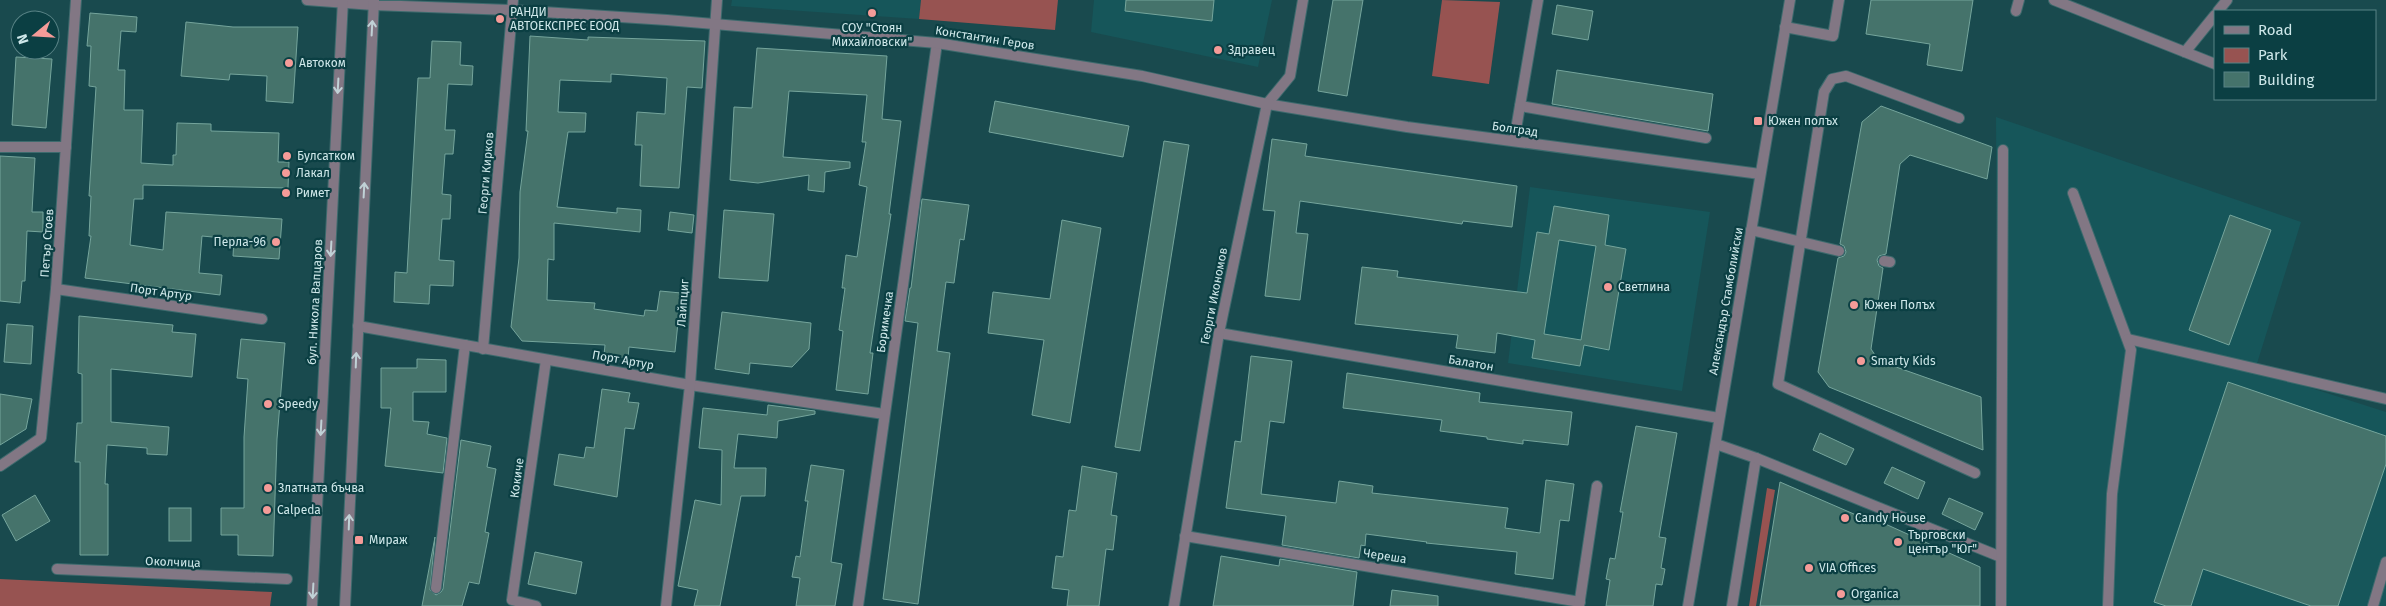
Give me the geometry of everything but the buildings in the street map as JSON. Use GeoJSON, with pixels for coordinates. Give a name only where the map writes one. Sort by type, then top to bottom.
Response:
{"type":"FeatureCollection","features":[{"type":"Feature","properties":{"kind":"street","name":"Петър Стоев"},"geometry":{"type":"LineString","coordinates":[[0,466],[42,438],[56,290],[76,0]]}},
{"type":"Feature","properties":{"kind":"street","name":"Константин Геров"},"geometry":{"type":"LineString","coordinates":[[307,0],[512,5],[937,42],[1142,76],[1267,104]]}},
{"type":"Feature","properties":{"kind":"street","name":"Лайпциг"},"geometry":{"type":"LineString","coordinates":[[666,606],[690,385],[717,0]]}},
{"type":"Feature","properties":{"kind":"street","name":"Георги Икономов"},"geometry":{"type":"LineString","coordinates":[[1174,606],[1218,333],[1267,104],[1290,76],[1303,0]]}},
{"type":"Feature","properties":{"kind":"street"},"geometry":{"type":"LineString","coordinates":[[1514,141],[1538,0]]}},
{"type":"Feature","properties":{"kind":"street","name":"Александър Стамболийски"},"geometry":{"type":"LineString","coordinates":[[1688,606],[1790,0]]}},
{"type":"Feature","properties":{"kind":"street"},"geometry":{"type":"LineString","coordinates":[[1785,27],[1834,36],[1839,0]]}},
{"type":"Feature","properties":{"kind":"street"},"geometry":{"type":"LineString","coordinates":[[2054,0],[2214,64]]}},
{"type":"Feature","properties":{"kind":"street"},"geometry":{"type":"LineString","coordinates":[[2219,10],[2227,0]]}},
{"type":"Feature","properties":{"kind":"street","name":"бул. Никола Вапцаров"},"geometry":{"type":"LineString","coordinates":[[312,606],[343,1]]}},
{"type":"Feature","properties":{"kind":"street"},"geometry":{"type":"LineString","coordinates":[[345,606],[373,3]]}},
{"type":"Feature","properties":{"kind":"street","name":"Георги Кирков"},"geometry":{"type":"LineString","coordinates":[[484,349],[512,5]]}},
{"type":"Feature","properties":{"kind":"street"},"geometry":{"type":"LineString","coordinates":[[2185,52],[2214,16]]}},
{"type":"Feature","properties":{"kind":"street","name":"Боримечка"},"geometry":{"type":"LineString","coordinates":[[858,606],[937,42]]}},
{"type":"Feature","properties":{"kind":"street"},"geometry":{"type":"LineString","coordinates":[[1960,118],[1846,76],[1832,79],[1824,92],[1778,384],[1975,473]]}},
{"type":"Feature","properties":{"kind":"street","name":"Болград"},"geometry":{"type":"LineString","coordinates":[[1267,104],[1407,127],[1760,174]]}},
{"type":"Feature","properties":{"kind":"street"},"geometry":{"type":"LineString","coordinates":[[1520,106],[1706,138]]}},
{"type":"Feature","properties":{"kind":"street"},"geometry":{"type":"LineString","coordinates":[[0,146],[66,147]]}},
{"type":"Feature","properties":{"kind":"street"},"geometry":{"type":"LineString","coordinates":[[2001,606],[2003,150]]}},
{"type":"Feature","properties":{"kind":"street"},"geometry":{"type":"LineString","coordinates":[[2072,193],[2131,350],[2112,494],[2108,606]]}},
{"type":"Feature","properties":{"kind":"street"},"geometry":{"type":"LineString","coordinates":[[1751,230],[1839,251]]}},
{"type":"Feature","properties":{"kind":"street","name":"Порт Артур"},"geometry":{"type":"LineString","coordinates":[[56,290],[262,319]]}},
{"type":"Feature","properties":{"kind":"street","name":"Порт Артур"},"geometry":{"type":"LineString","coordinates":[[358,326],[690,385],[884,414]]}},
{"type":"Feature","properties":{"kind":"street","name":"Балатон"},"geometry":{"type":"LineString","coordinates":[[1218,333],[1719,418]]}},
{"type":"Feature","properties":{"kind":"street"},"geometry":{"type":"LineString","coordinates":[[2128,339],[2386,399]]}},
{"type":"Feature","properties":{"kind":"street"},"geometry":{"type":"LineString","coordinates":[[436,588],[464,345]]}},
{"type":"Feature","properties":{"kind":"street","name":"Кокиче"},"geometry":{"type":"LineString","coordinates":[[536,606],[512,600],[546,360]]}},
{"type":"Feature","properties":{"kind":"street"},"geometry":{"type":"LineString","coordinates":[[1716,444],[1756,458],[2001,557]]}},
{"type":"Feature","properties":{"kind":"street"},"geometry":{"type":"LineString","coordinates":[[1732,606],[1756,458]]}},
{"type":"Feature","properties":{"kind":"street"},"geometry":{"type":"LineString","coordinates":[[1579,604],[1597,486]]}},
{"type":"Feature","properties":{"kind":"street","name":"Череша"},"geometry":{"type":"LineString","coordinates":[[1185,536],[1579,604]]}},
{"type":"Feature","properties":{"kind":"street"},"geometry":{"type":"LineString","coordinates":[[2373,606],[2386,562]]}},
{"type":"Feature","properties":{"kind":"street","name":"Околчица"},"geometry":{"type":"LineString","coordinates":[[57,569],[287,579]]}},
{"type":"Feature","properties":{"kind":"shaded area","name":"СОУ \"Стоян Михайловски\""},"geometry":{"type":"Polygon","coordinates":[[[732,0],[921,0],[919,19],[731,6],[732,0]]]}},
{"type":"Feature","properties":{"kind":"shaded area","name":"Здравец"},"geometry":{"type":"Polygon","coordinates":[[[1094,0],[1272,0],[1258,67],[1091,32],[1094,0]]]}},
{"type":"Feature","properties":{"kind":"shaded area"},"geometry":{"type":"Polygon","coordinates":[[[1996,117],[2301,222],[2255,370],[2386,412],[2386,606],[1999,606],[1996,117]]]}},
{"type":"Feature","properties":{"kind":"shaded area","name":"Светлина"},"geometry":{"type":"Polygon","coordinates":[[[1530,187],[1710,212],[1682,391],[1508,363],[1530,187]]]}},
{"type":"Feature","properties":{"kind":"green space"},"geometry":{"type":"Polygon","coordinates":[[[921,0],[1058,0],[1055,30],[919,19],[921,0]]]}},
{"type":"Feature","properties":{"kind":"green space"},"geometry":{"type":"Polygon","coordinates":[[[1442,0],[1500,2],[1489,84],[1432,76],[1442,0]]]}},
{"type":"Feature","properties":{"kind":"green space"},"geometry":{"type":"Polygon","coordinates":[[[1767,488],[1775,490],[1756,606],[1749,606],[1767,488]]]}},
{"type":"Feature","properties":{"kind":"green space"},"geometry":{"type":"Polygon","coordinates":[[[0,579],[272,592],[270,606],[0,606],[0,579]]]}},
{"type":"Feature","properties":{"kind":"place","name":"СОУ \"Стоян Михайловски\""},"geometry":{"type":"Point","coordinates":[872,13]}},
{"type":"Feature","properties":{"kind":"place","name":"РАНДИ АВТОЕКСПРЕС ЕООД"},"geometry":{"type":"Point","coordinates":[500,19]}},
{"type":"Feature","properties":{"kind":"place","name":"Здравец"},"geometry":{"type":"Point","coordinates":[1218,50]}},
{"type":"Feature","properties":{"kind":"place","name":"Автоком"},"geometry":{"type":"Point","coordinates":[289,63]}},
{"type":"Feature","properties":{"kind":"place","name":"Южен полъх"},"geometry":{"type":"Point","coordinates":[1758,121]}},
{"type":"Feature","properties":{"kind":"place","name":"Булсатком"},"geometry":{"type":"Point","coordinates":[287,156]}},
{"type":"Feature","properties":{"kind":"place","name":"Лакал"},"geometry":{"type":"Point","coordinates":[286,173]}},
{"type":"Feature","properties":{"kind":"place","name":"Римет"},"geometry":{"type":"Point","coordinates":[286,193]}},
{"type":"Feature","properties":{"kind":"place","name":"Перла-96"},"geometry":{"type":"Point","coordinates":[276,242]}},
{"type":"Feature","properties":{"kind":"place","name":"Светлина"},"geometry":{"type":"Point","coordinates":[1608,287]}},
{"type":"Feature","properties":{"kind":"place","name":"Южен Полъх"},"geometry":{"type":"Point","coordinates":[1854,305]}},
{"type":"Feature","properties":{"kind":"place","name":"Smarty Kids"},"geometry":{"type":"Point","coordinates":[1861,361]}},
{"type":"Feature","properties":{"kind":"place","name":"Speedy"},"geometry":{"type":"Point","coordinates":[268,404]}},
{"type":"Feature","properties":{"kind":"place","name":"Златната бъчва"},"geometry":{"type":"Point","coordinates":[268,488]}},
{"type":"Feature","properties":{"kind":"place","name":"Calpeda"},"geometry":{"type":"Point","coordinates":[267,510]}},
{"type":"Feature","properties":{"kind":"place","name":"Candy House"},"geometry":{"type":"Point","coordinates":[1845,518]}},
{"type":"Feature","properties":{"kind":"place","name":"Мираж"},"geometry":{"type":"Point","coordinates":[359,540]}},
{"type":"Feature","properties":{"kind":"place","name":"Търговски център \"Юг\""},"geometry":{"type":"Point","coordinates":[1898,542]}},
{"type":"Feature","properties":{"kind":"place","name":"VIA Offices"},"geometry":{"type":"Point","coordinates":[1809,568]}},
{"type":"Feature","properties":{"kind":"place","name":"Organica"},"geometry":{"type":"Point","coordinates":[1841,594]}}]}
